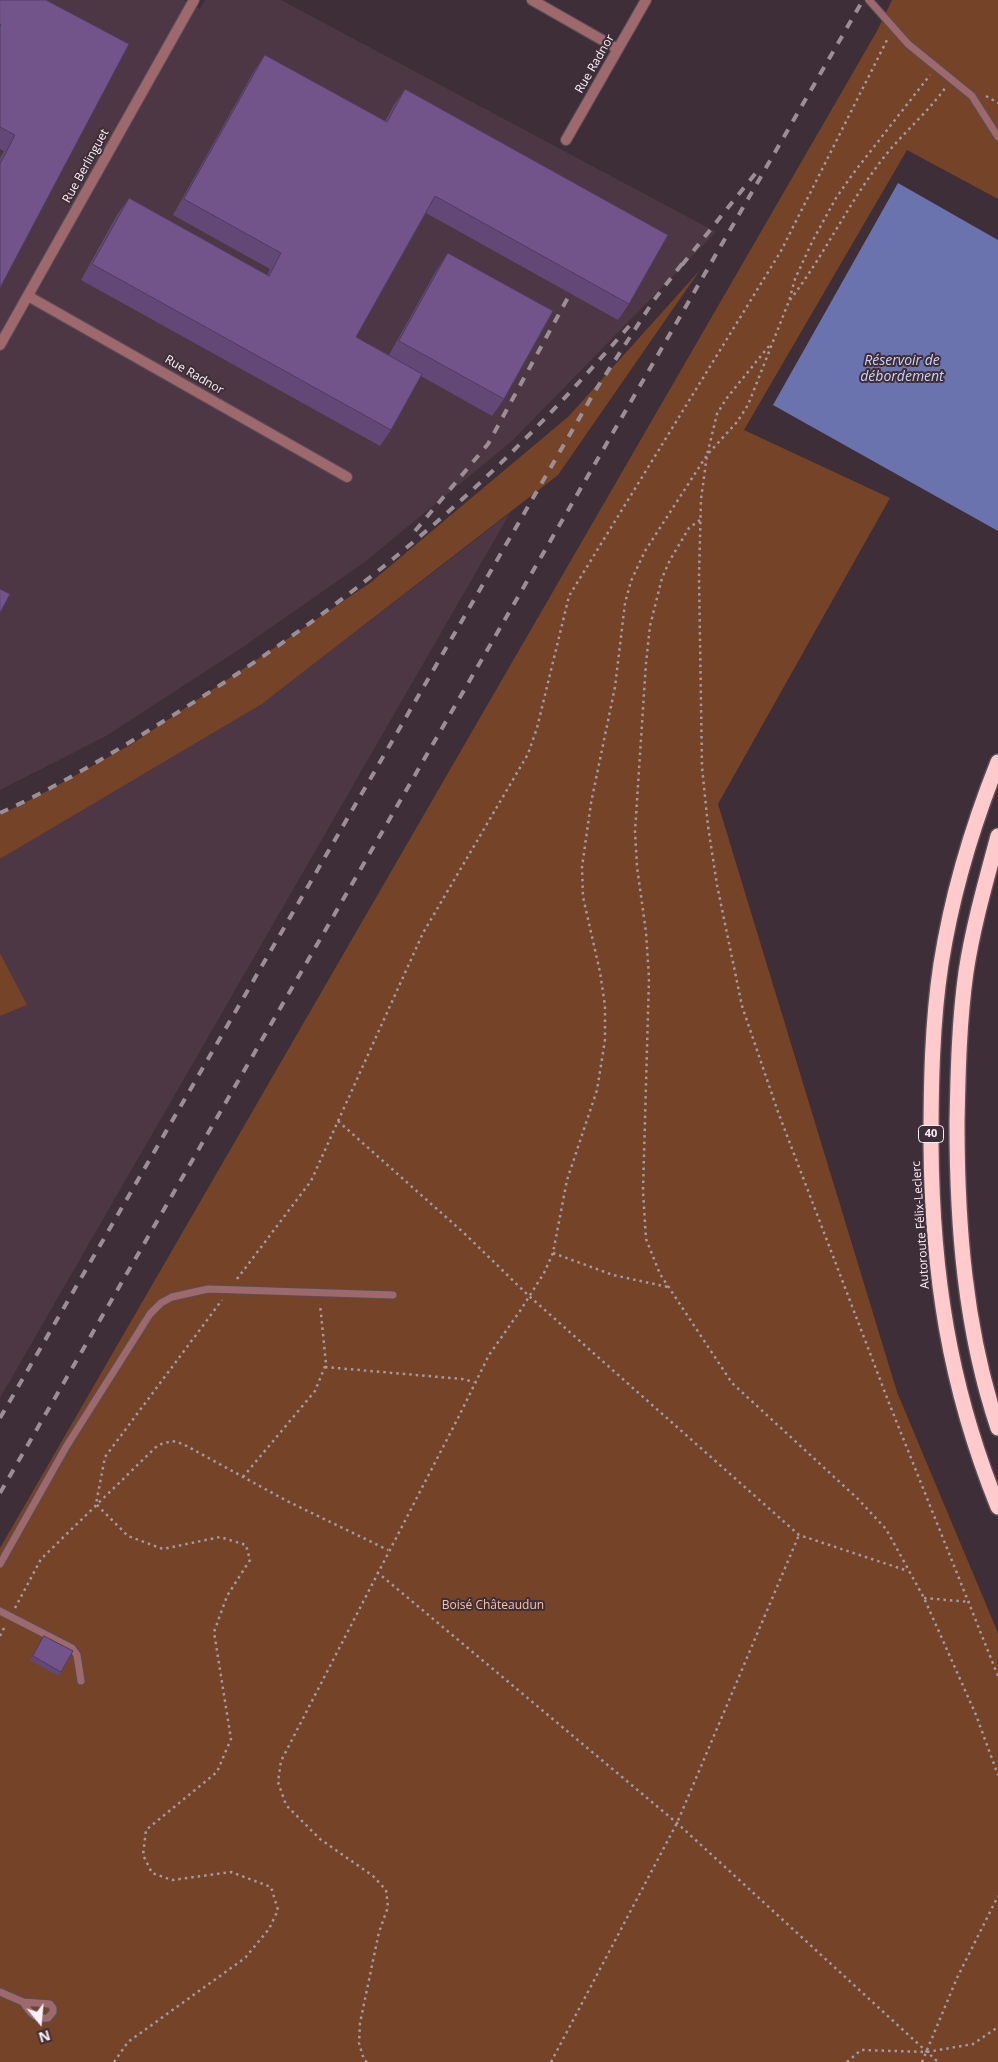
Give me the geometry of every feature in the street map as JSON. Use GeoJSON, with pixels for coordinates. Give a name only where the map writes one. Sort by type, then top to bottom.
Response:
{"type":"FeatureCollection","features":[{"type":"Feature","properties":{"kind":"highway","name":"Autoroute Félix-Leclerc"},"geometry":{"type":"LineString","coordinates":[[998,762],[969,842],[947,930],[936,1006],[931,1103],[933,1215],[936,1265],[944,1320],[957,1382],[968,1421],[998,1507]]}},
{"type":"Feature","properties":{"kind":"highway","name":"40"},"geometry":{"type":"LineString","coordinates":[[998,836],[982,892],[966,972],[959,1054],[957,1144],[960,1220],[968,1303],[975,1344],[998,1428]]}},
{"type":"Feature","properties":{"kind":"street","name":"Rue Berlinguet"},"geometry":{"type":"LineString","coordinates":[[0,345],[194,0]]}},
{"type":"Feature","properties":{"kind":"street"},"geometry":{"type":"LineString","coordinates":[[532,0],[618,49]]}},
{"type":"Feature","properties":{"kind":"street","name":"Rue Radnor"},"geometry":{"type":"LineString","coordinates":[[566,140],[646,0]]}},
{"type":"Feature","properties":{"kind":"street","name":"Rue Radnor"},"geometry":{"type":"LineString","coordinates":[[28,296],[347,477]]}},
{"type":"Feature","properties":{"kind":"lane"},"geometry":{"type":"LineString","coordinates":[[869,0],[914,49],[972,96],[998,137]]}},
{"type":"Feature","properties":{"kind":"lane"},"geometry":{"type":"LineString","coordinates":[[0,1564],[66,1447],[150,1314],[161,1303],[178,1295],[200,1290],[393,1295]]}},
{"type":"Feature","properties":{"kind":"lane"},"geometry":{"type":"LineString","coordinates":[[0,1610],[72,1648],[77,1655],[81,1681]]}},
{"type":"Feature","properties":{"kind":"lane"},"geometry":{"type":"LineString","coordinates":[[0,1992],[23,2002]]}},
{"type":"Feature","properties":{"kind":"path"},"geometry":{"type":"LineString","coordinates":[[96,1504],[105,1457],[310,1181],[423,934],[528,754],[537,728],[568,596],[781,251],[894,28]]}},
{"type":"Feature","properties":{"kind":"path"},"geometry":{"type":"LineString","coordinates":[[367,2062],[364,2060],[359,2043],[360,2023],[379,1932],[388,1907],[386,1890],[374,1876],[320,1839],[286,1805],[278,1782],[281,1761],[388,1550],[458,1418],[474,1382],[489,1355],[544,1273],[553,1253],[567,1180],[593,1106],[603,1056],[605,1006],[600,972],[584,905],[582,868],[592,803],[615,687],[625,603],[631,581],[645,551],[707,455],[732,428],[745,410],[803,262],[836,198],[937,67]]}},
{"type":"Feature","properties":{"kind":"path"},"geometry":{"type":"LineString","coordinates":[[789,301],[808,275],[876,167],[899,140],[923,117],[952,78]]}},
{"type":"Feature","properties":{"kind":"path"},"geometry":{"type":"LineString","coordinates":[[772,343],[720,407],[714,420],[707,455],[700,520],[699,651],[703,786],[717,885],[739,994],[748,1025],[795,1158],[898,1426],[998,1676]]}},
{"type":"Feature","properties":{"kind":"path"},"geometry":{"type":"LineString","coordinates":[[700,520],[689,528],[670,560],[662,578],[653,613],[647,656],[636,824],[636,867],[646,932],[649,978],[644,1216],[649,1248],[655,1265],[668,1287],[732,1383],[875,1516],[891,1537],[924,1598],[976,1715],[998,1775]]}},
{"type":"Feature","properties":{"kind":"path"},"geometry":{"type":"LineString","coordinates":[[338,1120],[465,1234],[529,1296],[799,1536],[908,1571]]}},
{"type":"Feature","properties":{"kind":"path"},"geometry":{"type":"LineString","coordinates":[[553,1253],[613,1275],[668,1287]]}},
{"type":"Feature","properties":{"kind":"path"},"geometry":{"type":"LineString","coordinates":[[243,1477],[315,1391],[326,1367],[318,1292]]}},
{"type":"Feature","properties":{"kind":"path"},"geometry":{"type":"LineString","coordinates":[[326,1367],[462,1379],[474,1382]]}},
{"type":"Feature","properties":{"kind":"path"},"geometry":{"type":"LineString","coordinates":[[0,1636],[41,1560],[158,1445],[172,1441],[183,1444],[286,1501],[388,1550]]}},
{"type":"Feature","properties":{"kind":"path"},"geometry":{"type":"LineString","coordinates":[[96,1504],[128,1536],[163,1548],[220,1537],[246,1544],[250,1560],[227,1596],[214,1632],[231,1739],[217,1772],[146,1830],[142,1855],[152,1873],[172,1880],[231,1872],[270,1887],[278,1910],[269,1929],[245,1958],[128,2042],[114,2062]]}},
{"type":"Feature","properties":{"kind":"path"},"geometry":{"type":"LineString","coordinates":[[551,2062],[677,1823],[799,1536]]}},
{"type":"Feature","properties":{"kind":"path"},"geometry":{"type":"LineString","coordinates":[[377,1572],[677,1823],[938,2062]]}},
{"type":"Feature","properties":{"kind":"path"},"geometry":{"type":"LineString","coordinates":[[924,1598],[970,1602]]}},
{"type":"Feature","properties":{"kind":"path"},"geometry":{"type":"LineString","coordinates":[[922,2062],[957,1978],[998,1896]]}},
{"type":"Feature","properties":{"kind":"path"},"geometry":{"type":"LineString","coordinates":[[847,2062],[861,2050],[927,2052],[973,2044],[998,2027]]}},
{"type":"Feature","properties":{"kind":"shaded area"},"geometry":{"type":"Polygon","coordinates":[[[0,0],[184,0],[200,9],[205,0],[281,0],[716,232],[512,441],[366,561],[243,647],[106,736],[0,790],[0,0]]]}},
{"type":"Feature","properties":{"kind":"shaded area"},"geometry":{"type":"Polygon","coordinates":[[[510,513],[0,1398],[0,1016],[26,1005],[0,953],[0,859],[262,704],[510,513]]]}},
{"type":"Feature","properties":{"kind":"green space","name":"Boisé Châteaudun"},"geometry":{"type":"Polygon","coordinates":[[[892,0],[998,0],[998,199],[907,150],[744,430],[890,498],[718,804],[897,1392],[998,1633],[998,2062],[0,2062],[0,1548],[877,31],[892,0]]]}},
{"type":"Feature","properties":{"kind":"green space"},"geometry":{"type":"Polygon","coordinates":[[[700,270],[558,475],[262,704],[0,859],[0,815],[132,744],[370,583],[569,416],[700,270]]]}},
{"type":"Feature","properties":{"kind":"green space"},"geometry":{"type":"Polygon","coordinates":[[[0,953],[27,1005],[0,1016],[0,953]]]}},
{"type":"Feature","properties":{"kind":"water","name":"Réservoir de débordement"},"geometry":{"type":"Polygon","coordinates":[[[898,183],[998,240],[998,531],[773,405],[898,183]]]}},
{"type":"Feature","properties":{"kind":"building"},"geometry":{"type":"Polygon","coordinates":[[[0,0],[46,0],[129,44],[0,288],[0,164],[15,135],[0,127],[0,0]]]}},
{"type":"Feature","properties":{"kind":"building"},"geometry":{"type":"Polygon","coordinates":[[[265,55],[387,122],[405,89],[668,235],[629,304],[435,196],[356,337],[422,374],[391,430],[92,264],[129,198],[269,276],[281,253],[184,199],[265,55]]]}},
{"type":"Feature","properties":{"kind":"building"},"geometry":{"type":"Polygon","coordinates":[[[448,253],[553,311],[504,399],[399,341],[448,253]]]}},
{"type":"Feature","properties":{"kind":"building"},"geometry":{"type":"Polygon","coordinates":[[[0,589],[10,594],[0,613],[0,589]]]}},
{"type":"Feature","properties":{"kind":"building"},"geometry":{"type":"Polygon","coordinates":[[[44,1636],[73,1651],[61,1672],[33,1656],[44,1636]]]}},
{"type":"Feature","properties":{"kind":"railway"},"geometry":{"type":"LineString","coordinates":[[0,1493],[863,0]]}},
{"type":"Feature","properties":{"kind":"railway"},"geometry":{"type":"LineString","coordinates":[[682,265],[759,169]]}},
{"type":"Feature","properties":{"kind":"railway"},"geometry":{"type":"LineString","coordinates":[[0,1418],[595,391],[654,300],[685,260]]}},
{"type":"Feature","properties":{"kind":"railway"},"geometry":{"type":"LineString","coordinates":[[415,531],[488,444],[577,281]]}},
{"type":"Feature","properties":{"kind":"railway"},"geometry":{"type":"LineString","coordinates":[[0,813],[81,771],[159,724],[255,662],[349,594],[438,521],[481,482],[550,413],[631,324]]}}]}
